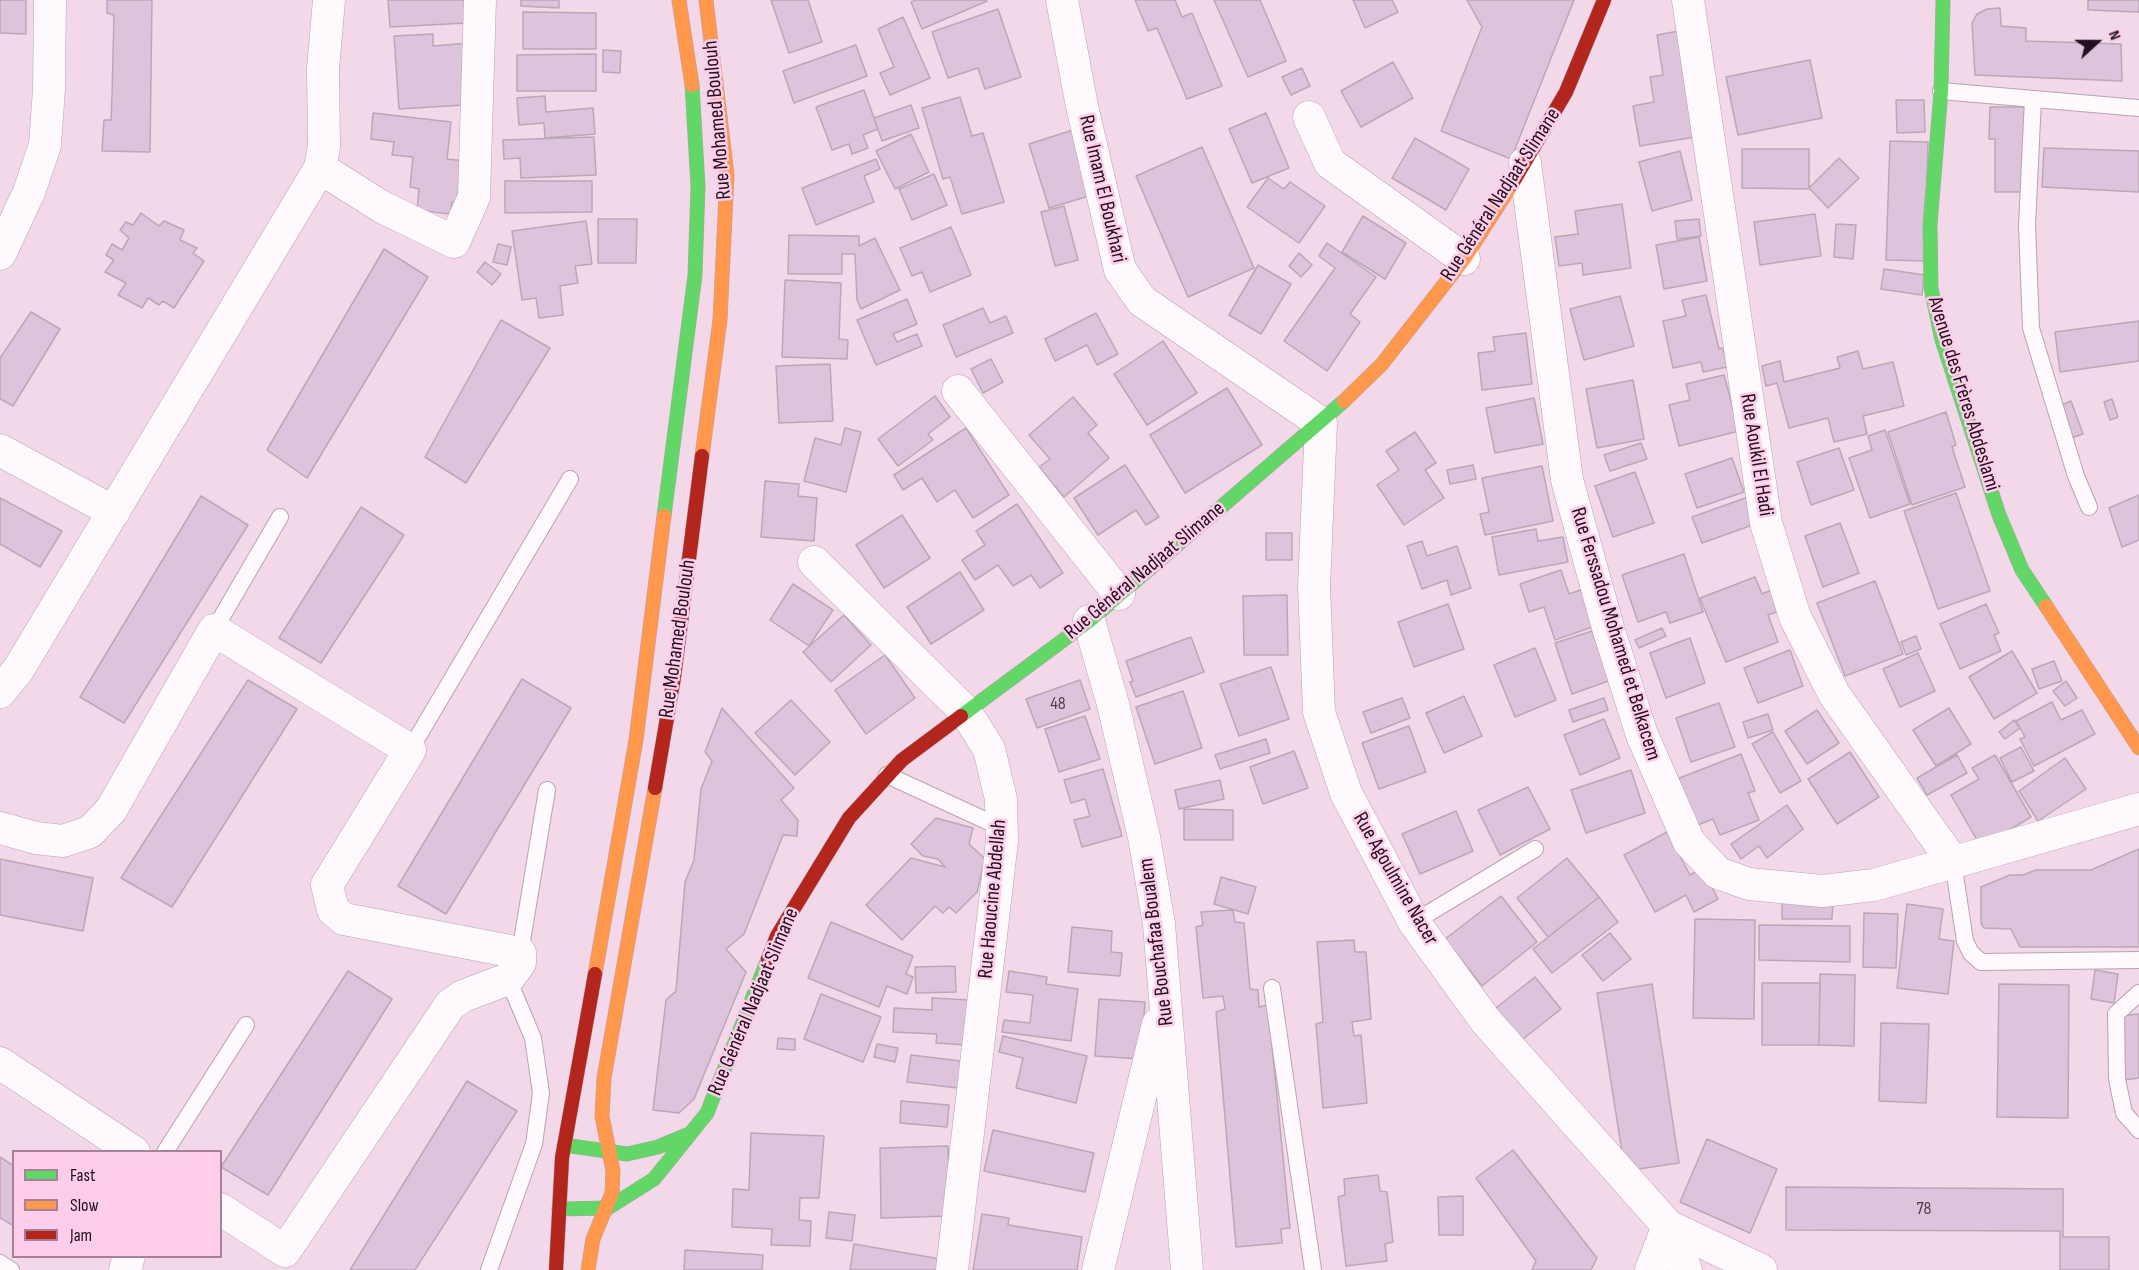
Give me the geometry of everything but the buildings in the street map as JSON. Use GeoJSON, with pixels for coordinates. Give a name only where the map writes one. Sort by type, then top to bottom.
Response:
{"type":"FeatureCollection","features":[{"type":"Feature","properties":{"kind":"main road"},"geometry":{"type":"LineString","coordinates":[[556,1270],[564,1144],[636,740],[695,275],[698,186],[693,89],[679,0]]}},
{"type":"Feature","properties":{"kind":"main road","name":"Rue Mohamed Boulouh"},"geometry":{"type":"LineString","coordinates":[[588,1270],[593,1239],[608,1208],[612,1193],[613,1171],[607,1151],[602,1116],[603,1078],[674,677],[720,320],[725,256],[727,175],[706,0]]}},
{"type":"Feature","properties":{"kind":"main road","name":"Rue Général Nadjaat Slimane"},"geometry":{"type":"LineString","coordinates":[[608,1208],[654,1179],[707,1113],[777,936],[843,827],[902,760],[1089,621],[1321,423],[1382,363],[1464,259],[1525,163],[1566,92],[1604,0]]}},
{"type":"Feature","properties":{"kind":"main road","name":"Avenue des Frères Abdeslami"},"geometry":{"type":"LineString","coordinates":[[1943,0],[1941,91],[1930,225],[1931,288],[1942,340],[1999,515],[2022,570],[2139,748]]}},
{"type":"Feature","properties":{"kind":"main road","name":"Rue Général Nadjaat Slimane"},"geometry":{"type":"LineString","coordinates":[[564,1144],[627,1154],[658,1147],[689,1134]]}},
{"type":"Feature","properties":{"kind":"main road"},"geometry":{"type":"LineString","coordinates":[[559,1209],[608,1208]]}},
{"type":"Feature","properties":{"kind":"street"},"geometry":{"type":"LineString","coordinates":[[0,254],[29,192],[45,145],[49,89],[50,0]]}},
{"type":"Feature","properties":{"kind":"street"},"geometry":{"type":"LineString","coordinates":[[0,692],[18,670],[320,168],[324,147],[323,69],[329,0]]}},
{"type":"Feature","properties":{"kind":"street"},"geometry":{"type":"LineString","coordinates":[[320,168],[382,207],[454,242],[474,197],[480,0]]}},
{"type":"Feature","properties":{"kind":"street","name":"Rue Imam El Boukhari"},"geometry":{"type":"LineString","coordinates":[[1062,0],[1082,106],[1120,270],[1142,301],[1321,423]]}},
{"type":"Feature","properties":{"kind":"street","name":"Rue Aoukil El Hadi"},"geometry":{"type":"LineString","coordinates":[[1688,0],[1766,523],[1795,617],[1834,694],[1953,862]]}},
{"type":"Feature","properties":{"kind":"street"},"geometry":{"type":"LineString","coordinates":[[1309,117],[1330,163],[1464,259]]}},
{"type":"Feature","properties":{"kind":"street","name":"Rue Ferssadou Mohamed et Belkacem"},"geometry":{"type":"LineString","coordinates":[[1525,163],[1567,480],[1609,631],[1642,735],[1689,842],[1718,873],[1749,884],[1822,891],[1874,885],[2139,809]]}},
{"type":"Feature","properties":{"kind":"street"},"geometry":{"type":"LineString","coordinates":[[958,391],[1119,594]]}},
{"type":"Feature","properties":{"kind":"street","name":"Rue Agoulmine Nacer"},"geometry":{"type":"LineString","coordinates":[[1321,423],[1314,586],[1319,712],[1346,793],[1414,922],[1485,1020],[1668,1226],[1761,1270]]}},
{"type":"Feature","properties":{"kind":"street"},"geometry":{"type":"LineString","coordinates":[[0,450],[114,512]]}},
{"type":"Feature","properties":{"kind":"street","name":"Rue Haoucine Abdellah"},"geometry":{"type":"LineString","coordinates":[[814,561],[965,711],[989,749],[1002,799],[1002,828],[952,1270]]}},
{"type":"Feature","properties":{"kind":"street","name":"Rue Bouchafaa Boualem"},"geometry":{"type":"LineString","coordinates":[[1089,621],[1113,704],[1144,837],[1159,924],[1187,1270]]}},
{"type":"Feature","properties":{"kind":"street"},"geometry":{"type":"LineString","coordinates":[[0,828],[36,838],[63,841],[90,832],[111,810],[214,630],[410,750],[327,885],[333,910],[344,919],[514,966]]}},
{"type":"Feature","properties":{"kind":"street"},"geometry":{"type":"LineString","coordinates":[[222,1210],[285,1251],[450,1005],[514,966]]}},
{"type":"Feature","properties":{"kind":"street"},"geometry":{"type":"LineString","coordinates":[[1098,1270],[1165,997]]}},
{"type":"Feature","properties":{"kind":"street"},"geometry":{"type":"LineString","coordinates":[[0,1063],[131,1150]]}},
{"type":"Feature","properties":{"kind":"street"},"geometry":{"type":"LineString","coordinates":[[1652,1270],[1668,1226]]}},
{"type":"Feature","properties":{"kind":"street"},"geometry":{"type":"LineString","coordinates":[[1668,1226],[1686,1270]]}},
{"type":"Feature","properties":{"kind":"lane"},"geometry":{"type":"LineString","coordinates":[[1941,91],[2139,108]]}},
{"type":"Feature","properties":{"kind":"lane"},"geometry":{"type":"LineString","coordinates":[[2033,99],[2027,226],[2031,328],[2076,476],[2089,507]]}},
{"type":"Feature","properties":{"kind":"lane"},"geometry":{"type":"LineString","coordinates":[[410,750],[570,479]]}},
{"type":"Feature","properties":{"kind":"lane"},"geometry":{"type":"LineString","coordinates":[[214,630],[280,517]]}},
{"type":"Feature","properties":{"kind":"lane"},"geometry":{"type":"LineString","coordinates":[[887,775],[1002,828]]}},
{"type":"Feature","properties":{"kind":"lane"},"geometry":{"type":"LineString","coordinates":[[489,1270],[534,1144],[541,1093],[532,1038],[514,966],[547,790]]}},
{"type":"Feature","properties":{"kind":"lane"},"geometry":{"type":"LineString","coordinates":[[1414,922],[1535,849]]}},
{"type":"Feature","properties":{"kind":"lane"},"geometry":{"type":"LineString","coordinates":[[1953,862],[1965,941],[1971,953],[1982,962],[2139,960]]}},
{"type":"Feature","properties":{"kind":"lane"},"geometry":{"type":"LineString","coordinates":[[1272,988],[1313,1270]]}},
{"type":"Feature","properties":{"kind":"lane"},"geometry":{"type":"LineString","coordinates":[[2139,993],[2116,1014],[2117,1079],[2124,1113],[2139,1130]]}},
{"type":"Feature","properties":{"kind":"lane"},"geometry":{"type":"LineString","coordinates":[[166,1150],[246,1025]]}},
{"type":"Feature","properties":{"kind":"lane"},"geometry":{"type":"LineString","coordinates":[[0,1263],[11,1270]]}},
{"type":"Feature","properties":{"kind":"traffic: fast"},"geometry":{"type":"LineString","coordinates":[[1943,0],[1941,91],[1930,225],[1931,288],[1942,340],[1999,515],[2022,570],[2046,606]]}},
{"type":"Feature","properties":{"kind":"traffic: fast"},"geometry":{"type":"LineString","coordinates":[[664,516],[695,275],[698,186],[692,85]]}},
{"type":"Feature","properties":{"kind":"traffic: fast"},"geometry":{"type":"LineString","coordinates":[[961,716],[1089,621],[1344,401]]}},
{"type":"Feature","properties":{"kind":"traffic: fast"},"geometry":{"type":"LineString","coordinates":[[559,1209],[608,1208],[654,1179],[707,1113],[768,959]]}},
{"type":"Feature","properties":{"kind":"traffic: fast"},"geometry":{"type":"LineString","coordinates":[[564,1145],[627,1154],[658,1147],[689,1134]]}},
{"type":"Feature","properties":{"kind":"traffic: slow"},"geometry":{"type":"LineString","coordinates":[[679,0],[692,85]]}},
{"type":"Feature","properties":{"kind":"traffic: slow"},"geometry":{"type":"LineString","coordinates":[[702,456],[720,320],[727,175],[706,0]]}},
{"type":"Feature","properties":{"kind":"traffic: slow"},"geometry":{"type":"LineString","coordinates":[[1344,401],[1382,364],[1464,259],[1512,184]]}},
{"type":"Feature","properties":{"kind":"traffic: slow"},"geometry":{"type":"LineString","coordinates":[[595,974],[636,740],[664,516]]}},
{"type":"Feature","properties":{"kind":"traffic: slow"},"geometry":{"type":"LineString","coordinates":[[2046,606],[2139,748]]}},
{"type":"Feature","properties":{"kind":"traffic: slow"},"geometry":{"type":"LineString","coordinates":[[588,1270],[593,1239],[612,1193],[613,1171],[602,1116],[604,1078],[655,788]]}},
{"type":"Feature","properties":{"kind":"traffic: jam"},"geometry":{"type":"LineString","coordinates":[[1512,184],[1566,92],[1604,0]]}},
{"type":"Feature","properties":{"kind":"traffic: jam"},"geometry":{"type":"LineString","coordinates":[[655,788],[674,677],[702,456]]}},
{"type":"Feature","properties":{"kind":"traffic: jam"},"geometry":{"type":"LineString","coordinates":[[768,959],[777,936],[849,818],[902,760],[961,716]]}},
{"type":"Feature","properties":{"kind":"traffic: jam"},"geometry":{"type":"LineString","coordinates":[[556,1270],[562,1158],[595,974]]}}]}
